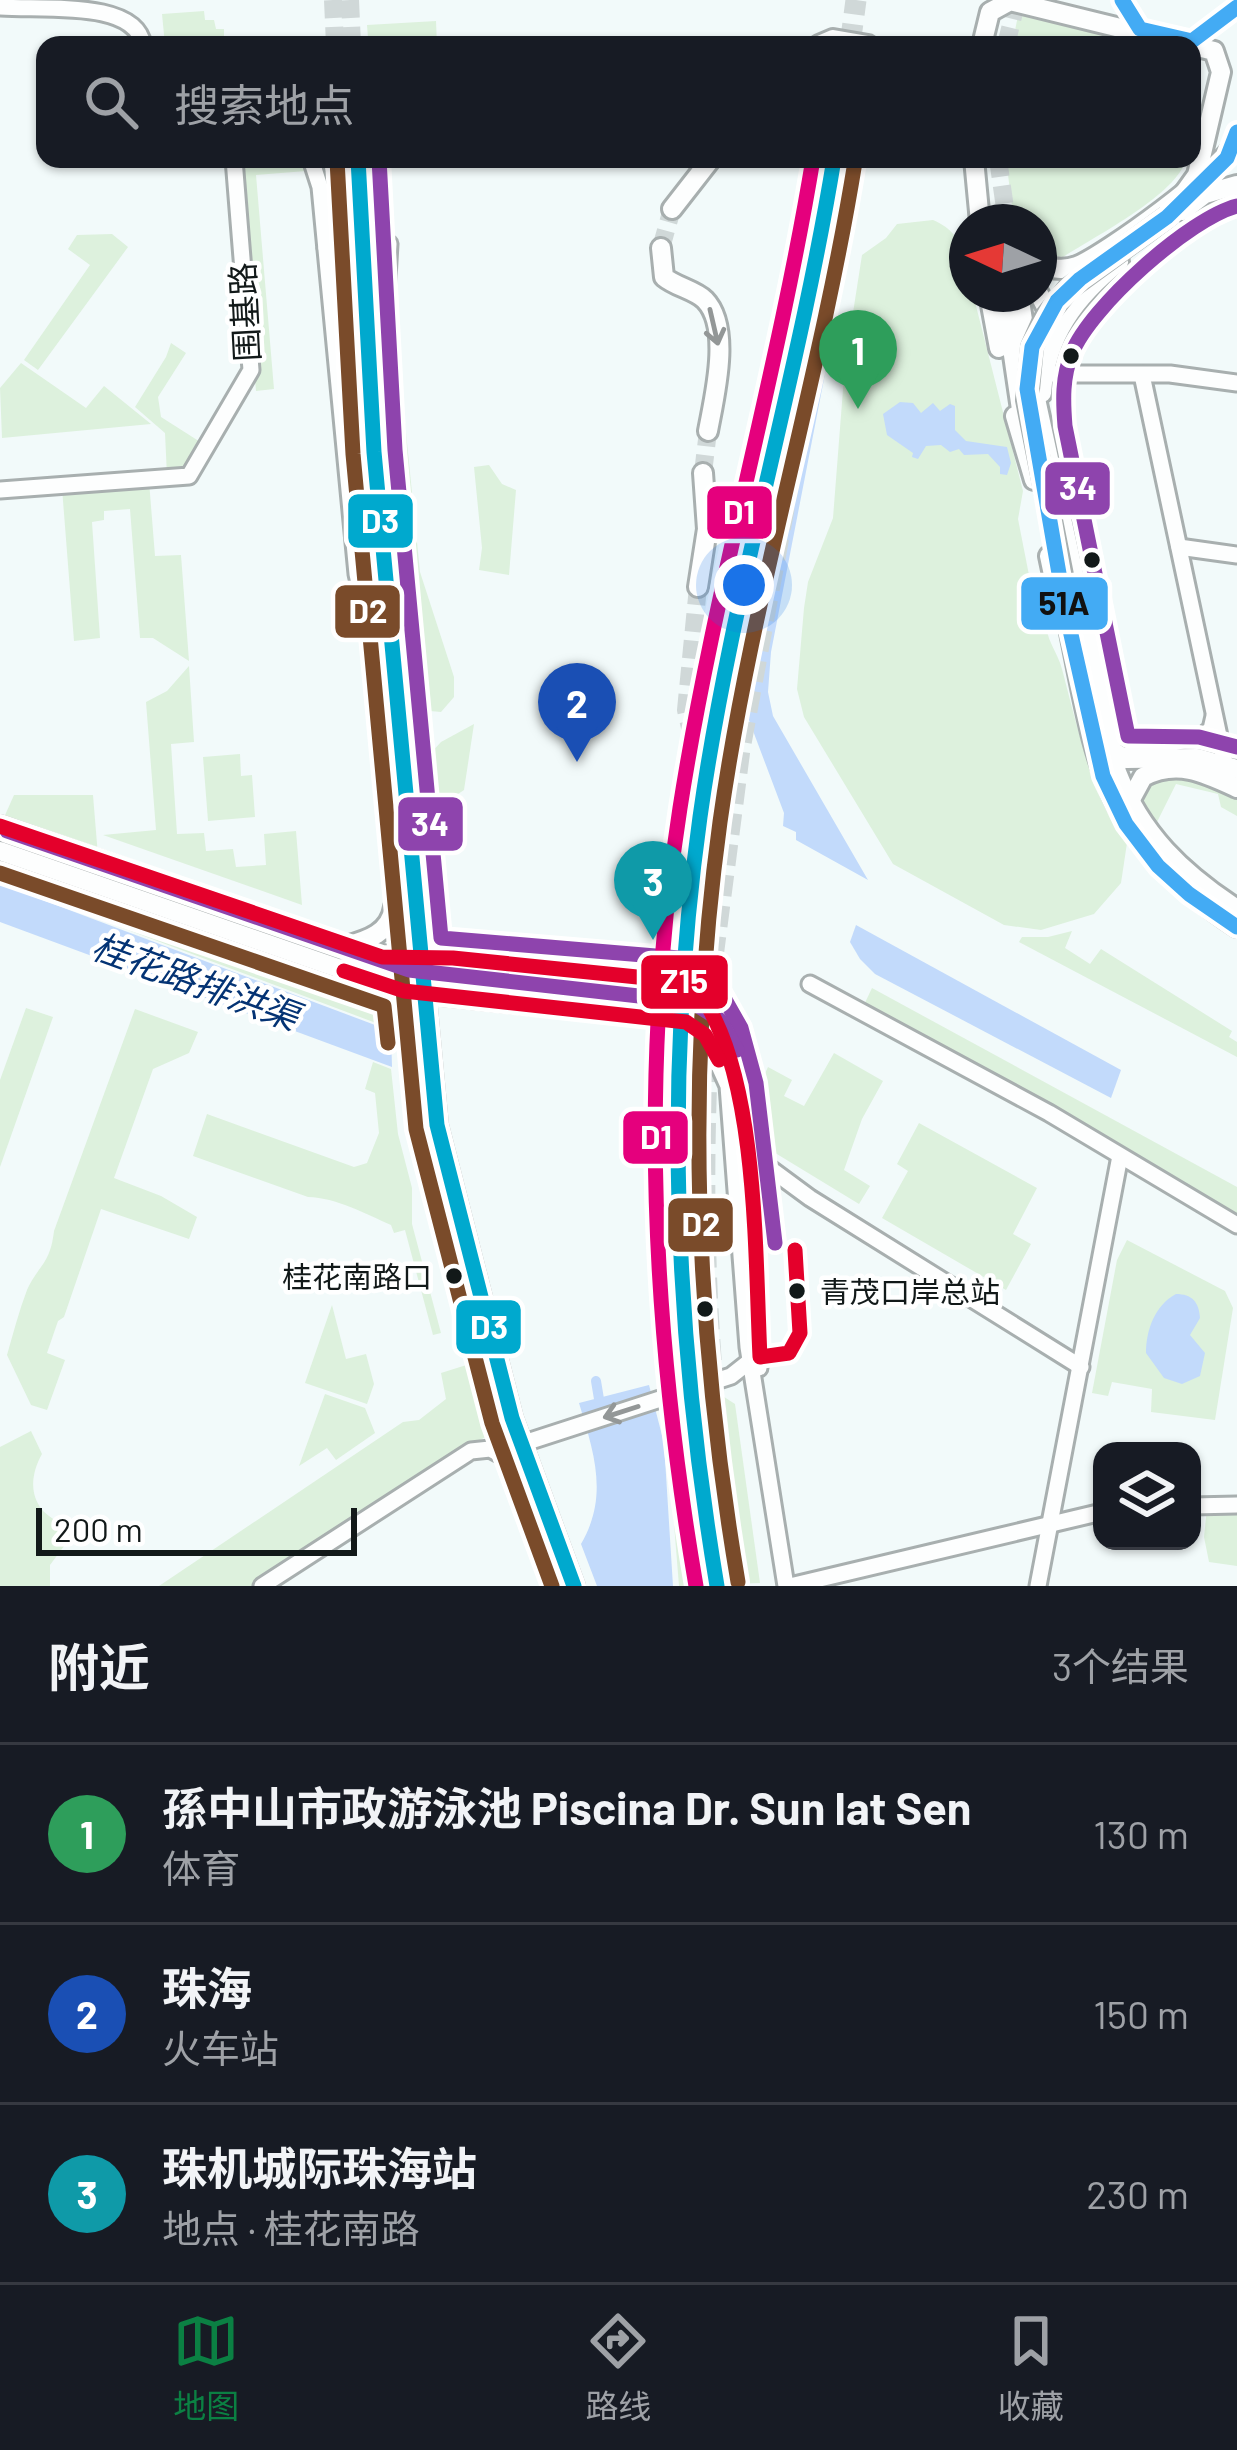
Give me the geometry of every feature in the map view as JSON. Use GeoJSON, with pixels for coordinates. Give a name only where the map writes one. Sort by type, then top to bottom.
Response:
{"type":"FeatureCollection","features":[{"type":"Feature","properties":{"kind":"main road"},"geometry":{"type":"LineString","coordinates":[[984,36],[991,10],[1010,1],[1157,36]]}},
{"type":"Feature","properties":{"kind":"main road"},"geometry":{"type":"LineString","coordinates":[[1201,47],[1219,57],[1221,72],[1201,159]]}},
{"type":"Feature","properties":{"kind":"main road"},"geometry":{"type":"LineString","coordinates":[[1234,144],[1237,166]]}},
{"type":"Feature","properties":{"kind":"main road"},"geometry":{"type":"LineString","coordinates":[[1057,266],[1086,261],[1185,195],[1225,160],[1234,144]]}},
{"type":"Feature","properties":{"kind":"main road"},"geometry":{"type":"LineString","coordinates":[[672,209],[704,168]]}},
{"type":"Feature","properties":{"kind":"main road"},"geometry":{"type":"LineString","coordinates":[[975,168],[978,204]]}},
{"type":"Feature","properties":{"kind":"main road"},"geometry":{"type":"LineString","coordinates":[[1199,168],[1166,217],[1068,289],[1048,314],[1032,347],[1027,400],[1096,756],[1120,815],[1144,850],[1173,881],[1237,927]]}},
{"type":"Feature","properties":{"kind":"main road"},"geometry":{"type":"LineString","coordinates":[[1057,311],[1073,305],[1094,282],[1194,202],[1217,189],[1237,185]]}},
{"type":"Feature","properties":{"kind":"main road"},"geometry":{"type":"LineString","coordinates":[[661,248],[664,278],[704,298],[712,314],[720,360],[708,431]]}},
{"type":"Feature","properties":{"kind":"main road"},"geometry":{"type":"LineString","coordinates":[[354,274],[414,1097],[491,1412],[511,1443],[574,1586]]}},
{"type":"Feature","properties":{"kind":"main road"},"geometry":{"type":"LineString","coordinates":[[1045,429],[1044,374],[1055,338],[1073,305]]}},
{"type":"Feature","properties":{"kind":"main road"},"geometry":{"type":"LineString","coordinates":[[992,312],[1007,387],[1034,480]]}},
{"type":"Feature","properties":{"kind":"main road"},"geometry":{"type":"LineString","coordinates":[[1006,312],[1034,480],[1056,590],[1065,608]]}},
{"type":"Feature","properties":{"kind":"main road"},"geometry":{"type":"LineString","coordinates":[[1022,312],[1033,386],[1114,753],[1130,801],[1175,863],[1237,909]]}},
{"type":"Feature","properties":{"kind":"main road"},"geometry":{"type":"LineString","coordinates":[[698,586],[707,529],[703,473]]}},
{"type":"Feature","properties":{"kind":"main road"},"geometry":{"type":"LineString","coordinates":[[382,645],[422,957],[434,1105],[511,1443],[553,1586]]}},
{"type":"Feature","properties":{"kind":"main road"},"geometry":{"type":"LineString","coordinates":[[1114,753],[1132,759],[1197,758],[1231,766]]}},
{"type":"Feature","properties":{"kind":"main road"},"geometry":{"type":"LineString","coordinates":[[1130,801],[1143,777],[1172,768],[1200,771],[1237,788]]}},
{"type":"Feature","properties":{"kind":"main road"},"geometry":{"type":"LineString","coordinates":[[0,826],[346,946],[401,958],[511,964]]}},
{"type":"Feature","properties":{"kind":"main road"},"geometry":{"type":"LineString","coordinates":[[424,986],[671,1019],[691,1011],[703,997],[712,849]]}},
{"type":"Feature","properties":{"kind":"main road"},"geometry":{"type":"LineString","coordinates":[[0,851],[404,991],[424,986],[667,1009],[684,1008],[703,997]]}},
{"type":"Feature","properties":{"kind":"main road"},"geometry":{"type":"LineString","coordinates":[[346,946],[382,932],[393,917],[396,895]]}},
{"type":"Feature","properties":{"kind":"main road"},"geometry":{"type":"LineString","coordinates":[[703,997],[686,982],[674,979],[693,979],[705,966]]}},
{"type":"Feature","properties":{"kind":"street"},"geometry":{"type":"LineString","coordinates":[[0,7],[115,4],[134,18],[141,36]]}},
{"type":"Feature","properties":{"kind":"street","name":"围基路"},"geometry":{"type":"LineString","coordinates":[[0,490],[189,476],[251,370],[235,168]]}},
{"type":"Feature","properties":{"kind":"street"},"geometry":{"type":"LineString","coordinates":[[314,168],[320,187],[357,574],[382,645]]}},
{"type":"Feature","properties":{"kind":"street"},"geometry":{"type":"LineString","coordinates":[[326,248],[389,244],[382,345],[398,591],[382,645]]}},
{"type":"Feature","properties":{"kind":"street"},"geometry":{"type":"LineString","coordinates":[[1044,374],[1170,374],[1237,383]]}},
{"type":"Feature","properties":{"kind":"street"},"geometry":{"type":"LineString","coordinates":[[1142,375],[1214,713],[1231,766]]}},
{"type":"Feature","properties":{"kind":"street"},"geometry":{"type":"LineString","coordinates":[[1179,547],[1236,549]]}},
{"type":"Feature","properties":{"kind":"street"},"geometry":{"type":"LineString","coordinates":[[1114,753],[1202,737],[1213,725],[1214,713]]}},
{"type":"Feature","properties":{"kind":"street"},"geometry":{"type":"LineString","coordinates":[[809,984],[1237,1225]]}},
{"type":"Feature","properties":{"kind":"street"},"geometry":{"type":"LineString","coordinates":[[703,997],[733,1064],[755,1395],[788,1586],[1093,1514]]}},
{"type":"Feature","properties":{"kind":"street"},"geometry":{"type":"LineString","coordinates":[[671,1019],[696,1027],[711,1044],[728,1087],[740,1147],[810,1198],[1081,1367]]}},
{"type":"Feature","properties":{"kind":"street"},"geometry":{"type":"LineString","coordinates":[[1038,1586],[1120,1156]]}},
{"type":"Feature","properties":{"kind":"street"},"geometry":{"type":"LineString","coordinates":[[471,1451],[543,1437],[663,1399],[730,1376],[755,1359]]}},
{"type":"Feature","properties":{"kind":"street"},"geometry":{"type":"LineString","coordinates":[[730,1376],[748,1383],[755,1395]]}},
{"type":"Feature","properties":{"kind":"street"},"geometry":{"type":"LineString","coordinates":[[262,1586],[471,1451],[492,1431],[491,1412]]}},
{"type":"Feature","properties":{"kind":"street"},"geometry":{"type":"LineString","coordinates":[[1201,1506],[1237,1505]]}},
{"type":"Feature","properties":{"kind":"green space"},"geometry":{"type":"Polygon","coordinates":[[[204,11],[205,20],[214,20],[216,29],[224,29],[224,36],[164,36],[162,14],[204,11]]]}},
{"type":"Feature","properties":{"kind":"green space"},"geometry":{"type":"Polygon","coordinates":[[[1019,11],[1123,36],[1014,36],[1019,11]]]}},
{"type":"Feature","properties":{"kind":"green space"},"geometry":{"type":"Polygon","coordinates":[[[436,21],[437,36],[368,36],[367,25],[436,21]]]}},
{"type":"Feature","properties":{"kind":"green space"},"geometry":{"type":"Polygon","coordinates":[[[237,168],[306,168],[256,175],[274,389],[256,391],[237,168]]]}},
{"type":"Feature","properties":{"kind":"green space"},"geometry":{"type":"Polygon","coordinates":[[[323,168],[370,168],[393,196],[330,199],[323,168]]]}},
{"type":"Feature","properties":{"kind":"green space"},"geometry":{"type":"Polygon","coordinates":[[[1007,168],[1182,168],[1152,200],[1057,256],[1057,204],[1012,204],[1007,168]]]}},
{"type":"Feature","properties":{"kind":"green space"},"geometry":{"type":"Polygon","coordinates":[[[933,220],[949,230],[949,312],[978,312],[1023,491],[1018,519],[1038,621],[1046,627],[1060,664],[1095,781],[1127,843],[1121,883],[1094,914],[1041,930],[1004,925],[893,864],[804,717],[797,689],[808,582],[833,518],[845,364],[862,255],[897,224],[933,220]]]}},
{"type":"Feature","properties":{"kind":"green space"},"geometry":{"type":"Polygon","coordinates":[[[112,234],[128,247],[38,370],[24,360],[90,265],[68,249],[77,235],[112,234]]]}},
{"type":"Feature","properties":{"kind":"green space"},"geometry":{"type":"Polygon","coordinates":[[[171,343],[186,353],[158,397],[161,417],[205,445],[188,475],[167,476],[165,433],[135,407],[171,343]]]}},
{"type":"Feature","properties":{"kind":"green space"},"geometry":{"type":"Polygon","coordinates":[[[21,363],[86,408],[104,386],[151,424],[2,438],[0,388],[21,363]]]}},
{"type":"Feature","properties":{"kind":"green space"},"geometry":{"type":"Polygon","coordinates":[[[398,402],[403,403],[420,572],[454,677],[454,697],[441,712],[430,711],[424,700],[418,658],[398,402]]]}},
{"type":"Feature","properties":{"kind":"green space"},"geometry":{"type":"Polygon","coordinates":[[[489,465],[502,484],[516,490],[509,575],[479,570],[482,548],[474,467],[489,465]]]}},
{"type":"Feature","properties":{"kind":"green space"},"geometry":{"type":"Polygon","coordinates":[[[149,481],[155,556],[181,555],[189,661],[153,638],[140,638],[130,509],[104,511],[104,520],[92,522],[100,638],[74,641],[62,488],[149,481]]]}},
{"type":"Feature","properties":{"kind":"green space"},"geometry":{"type":"Polygon","coordinates":[[[189,666],[194,742],[171,744],[177,834],[204,833],[206,851],[233,849],[236,867],[266,865],[264,834],[296,831],[302,905],[103,835],[156,830],[146,702],[167,691],[189,666]]]}},
{"type":"Feature","properties":{"kind":"green space"},"geometry":{"type":"Polygon","coordinates":[[[474,724],[464,790],[440,806],[432,822],[429,755],[441,742],[474,724]]]}},
{"type":"Feature","properties":{"kind":"green space"},"geometry":{"type":"Polygon","coordinates":[[[240,754],[241,776],[252,775],[255,817],[208,821],[203,757],[240,754]]]}},
{"type":"Feature","properties":{"kind":"green space"},"geometry":{"type":"Polygon","coordinates":[[[1172,771],[1237,792],[1237,816],[1221,807],[1218,794],[1176,784],[1153,830],[1139,812],[1139,787],[1172,771]]]}},
{"type":"Feature","properties":{"kind":"green space"},"geometry":{"type":"Polygon","coordinates":[[[14,795],[93,795],[98,856],[2,822],[14,795]]]}},
{"type":"Feature","properties":{"kind":"green space"},"geometry":{"type":"Polygon","coordinates":[[[0,853],[381,985],[392,1029],[0,882],[0,853]]]}},
{"type":"Feature","properties":{"kind":"green space"},"geometry":{"type":"Polygon","coordinates":[[[1072,931],[1065,948],[1090,964],[1101,949],[1232,1031],[1229,1037],[1237,1042],[1237,1057],[1019,942],[1022,937],[1072,931]]]}},
{"type":"Feature","properties":{"kind":"green space"},"geometry":{"type":"Polygon","coordinates":[[[872,988],[1237,1187],[1237,1222],[862,1009],[872,988]]]}},
{"type":"Feature","properties":{"kind":"green space"},"geometry":{"type":"Polygon","coordinates":[[[26,1008],[53,1017],[0,1167],[0,1080],[26,1008]]]}},
{"type":"Feature","properties":{"kind":"green space"},"geometry":{"type":"Polygon","coordinates":[[[135,1009],[198,1032],[189,1053],[153,1069],[114,1178],[161,1196],[197,1217],[189,1239],[101,1209],[47,1353],[65,1360],[47,1410],[31,1405],[7,1355],[27,1290],[50,1251],[135,1009]]]}},
{"type":"Feature","properties":{"kind":"green space"},"geometry":{"type":"Polygon","coordinates":[[[834,1053],[883,1081],[862,1119],[844,1170],[870,1186],[859,1204],[767,1148],[761,1117],[761,1087],[768,1067],[792,1080],[784,1096],[804,1106],[834,1053]]]}},
{"type":"Feature","properties":{"kind":"green space"},"geometry":{"type":"Polygon","coordinates":[[[373,1062],[391,1069],[398,1134],[412,1188],[412,1224],[441,1333],[433,1335],[405,1230],[394,1233],[391,1225],[350,1207],[193,1156],[207,1114],[354,1167],[367,1163],[379,1133],[375,1093],[365,1089],[373,1062]]]}},
{"type":"Feature","properties":{"kind":"green space"},"geometry":{"type":"Polygon","coordinates":[[[919,1123],[1037,1188],[1013,1234],[1031,1244],[1006,1290],[882,1218],[908,1171],[897,1164],[919,1123]]]}},
{"type":"Feature","properties":{"kind":"green space"},"geometry":{"type":"Polygon","coordinates":[[[1127,1240],[1225,1291],[1233,1308],[1215,1420],[1151,1412],[1152,1389],[1112,1382],[1108,1396],[1092,1393],[1117,1260],[1127,1240]]]}},
{"type":"Feature","properties":{"kind":"green space"},"geometry":{"type":"Polygon","coordinates":[[[332,1305],[346,1359],[366,1354],[374,1384],[367,1404],[305,1383],[332,1305]]]}},
{"type":"Feature","properties":{"kind":"green space"},"geometry":{"type":"Polygon","coordinates":[[[476,1362],[493,1432],[255,1586],[159,1586],[403,1422],[419,1420],[446,1399],[441,1373],[476,1362]]]}},
{"type":"Feature","properties":{"kind":"green space"},"geometry":{"type":"Polygon","coordinates":[[[325,1394],[365,1408],[375,1433],[336,1460],[327,1448],[299,1466],[325,1394]]]}},
{"type":"Feature","properties":{"kind":"green space"},"geometry":{"type":"Polygon","coordinates":[[[721,1395],[735,1404],[760,1583],[679,1586],[665,1411],[721,1395]]]}},
{"type":"Feature","properties":{"kind":"green space"},"geometry":{"type":"Polygon","coordinates":[[[31,1431],[42,1454],[34,1476],[35,1497],[46,1514],[68,1525],[70,1538],[50,1565],[50,1586],[0,1586],[0,1447],[31,1431]]]}},
{"type":"Feature","properties":{"kind":"green space"},"geometry":{"type":"Polygon","coordinates":[[[1207,1508],[1237,1508],[1237,1566],[1209,1562],[1204,1537],[1207,1508]]]}},
{"type":"Feature","properties":{"kind":"water"},"geometry":{"type":"Polygon","coordinates":[[[829,178],[857,181],[837,312],[771,652],[768,692],[773,716],[868,880],[796,840],[796,832],[783,826],[784,813],[735,683],[754,592],[747,565],[810,305],[829,178]]]}},
{"type":"Feature","properties":{"kind":"water"},"geometry":{"type":"Polygon","coordinates":[[[900,402],[913,403],[921,413],[933,403],[940,411],[955,406],[955,430],[966,441],[1007,447],[1011,463],[1007,475],[1000,474],[1000,467],[988,454],[964,455],[941,445],[926,446],[918,459],[912,457],[913,453],[887,435],[883,414],[900,402]]]}},
{"type":"Feature","properties":{"kind":"water"},"geometry":{"type":"Polygon","coordinates":[[[0,884],[391,1031],[392,1067],[0,922],[0,884]]]}},
{"type":"Feature","properties":{"kind":"water"},"geometry":{"type":"Polygon","coordinates":[[[856,925],[1121,1070],[1111,1098],[875,974],[850,942],[856,925]]]}},
{"type":"Feature","properties":{"kind":"water"},"geometry":{"type":"Polygon","coordinates":[[[1176,1294],[1196,1303],[1200,1318],[1190,1335],[1205,1353],[1200,1376],[1182,1384],[1164,1378],[1146,1353],[1153,1319],[1176,1294]]]}},
{"type":"Feature","properties":{"kind":"water"},"geometry":{"type":"Polygon","coordinates":[[[649,1385],[664,1443],[673,1586],[597,1586],[581,1544],[597,1491],[594,1457],[579,1403],[649,1385]]]}},
{"type":"Feature","properties":{"kind":"waterway","name":"桂花路排洪渠"},"geometry":{"type":"LineString","coordinates":[[596,1381],[601,1411]]}},
{"type":"Feature","properties":{"kind":"tunnel"},"geometry":{"type":"LineString","coordinates":[[333,0],[335,36]]}},
{"type":"Feature","properties":{"kind":"tunnel"},"geometry":{"type":"LineString","coordinates":[[350,0],[352,36]]}},
{"type":"Feature","properties":{"kind":"tunnel"},"geometry":{"type":"LineString","coordinates":[[851,36],[856,0]]}},
{"type":"Feature","properties":{"kind":"tunnel"},"geometry":{"type":"LineString","coordinates":[[1008,36],[1017,0]]}},
{"type":"Feature","properties":{"kind":"tunnel"},"geometry":{"type":"LineString","coordinates":[[339,168],[344,275]]}},
{"type":"Feature","properties":{"kind":"tunnel"},"geometry":{"type":"LineString","coordinates":[[358,168],[363,273]]}},
{"type":"Feature","properties":{"kind":"tunnel"},"geometry":{"type":"LineString","coordinates":[[717,1586],[686,1371],[679,1260],[676,1148],[687,925],[718,710],[810,298],[833,168]]}},
{"type":"Feature","properties":{"kind":"tunnel"},"geometry":{"type":"LineString","coordinates":[[999,168],[1004,204]]}},
{"type":"Feature","properties":{"kind":"tunnel"},"geometry":{"type":"LineString","coordinates":[[661,248],[672,209]]}},
{"type":"Feature","properties":{"kind":"tunnel"},"geometry":{"type":"LineString","coordinates":[[713,957],[740,749],[822,302]]}},
{"type":"Feature","properties":{"kind":"tunnel"},"geometry":{"type":"LineString","coordinates":[[703,473],[708,431]]}},
{"type":"Feature","properties":{"kind":"tunnel"},"geometry":{"type":"LineString","coordinates":[[698,587],[686,710],[708,807],[712,849]]}},
{"type":"Feature","properties":{"kind":"tunnel"},"geometry":{"type":"LineString","coordinates":[[511,964],[672,979]]}},
{"type":"Feature","properties":{"kind":"tunnel"},"geometry":{"type":"LineString","coordinates":[[709,1030],[708,1309],[719,1448],[740,1586]]}},
{"type":"Feature","properties":{"kind":"transit line","name":"51A"},"geometry":{"type":"LineString","coordinates":[[1122,0],[1140,29],[1170,36]]}},
{"type":"Feature","properties":{"kind":"transit line","name":"51A"},"geometry":{"type":"LineString","coordinates":[[1199,36],[1237,7]]}},
{"type":"Feature","properties":{"kind":"transit line","name":"51A"},"geometry":{"type":"LineString","coordinates":[[1237,132],[1227,158],[1167,217],[1057,301],[1032,347],[1027,389],[1065,608],[1103,776],[1126,824],[1158,866],[1237,927]]}},
{"type":"Feature","properties":{"kind":"transit line","name":"D2"},"geometry":{"type":"LineString","coordinates":[[337,168],[353,454],[416,1129],[492,1423],[552,1586]]}},
{"type":"Feature","properties":{"kind":"transit line","name":"D3"},"geometry":{"type":"LineString","coordinates":[[358,168],[374,452],[437,1125],[512,1418],[574,1586]]}},
{"type":"Feature","properties":{"kind":"transit line","name":"34"},"geometry":{"type":"LineString","coordinates":[[379,168],[395,450],[441,938],[679,958],[715,982],[741,1028],[756,1083],[775,1243]]}},
{"type":"Feature","properties":{"kind":"transit line","name":"D1"},"geometry":{"type":"LineString","coordinates":[[696,1586],[669,1393],[661,1295],[655,1100],[659,1002],[667,905],[694,726],[811,168]]}},
{"type":"Feature","properties":{"kind":"transit line","name":"D3"},"geometry":{"type":"LineString","coordinates":[[717,1586],[702,1490],[683,1298],[678,1106],[681,1010],[713,734],[832,168]]}},
{"type":"Feature","properties":{"kind":"transit line","name":"D2"},"geometry":{"type":"LineString","coordinates":[[738,1582],[723,1487],[704,1298],[699,1108],[709,917],[749,656],[854,168]]}},
{"type":"Feature","properties":{"kind":"transit line","name":"34"},"geometry":{"type":"LineString","coordinates":[[1237,206],[1169,246],[1099,312],[1072,353],[1064,398],[1065,426],[1128,736],[1199,737],[1237,747]]}},
{"type":"Feature","properties":{"kind":"transit line","name":"Z15"},"geometry":{"type":"LineString","coordinates":[[0,826],[382,957],[453,958],[686,982],[710,1010],[726,1046],[746,1132],[760,1357],[789,1353],[800,1333],[795,1250]]}},
{"type":"Feature","properties":{"kind":"transit line","name":"34"},"geometry":{"type":"LineString","coordinates":[[7,831],[409,970],[692,1002],[720,1020],[737,1050]]}},
{"type":"Feature","properties":{"kind":"transit line","name":"D2"},"geometry":{"type":"LineString","coordinates":[[0,873],[384,1006],[388,1043]]}},
{"type":"Feature","properties":{"kind":"transit line","name":"Z15"},"geometry":{"type":"LineString","coordinates":[[344,971],[404,991],[686,1022],[705,1035],[719,1060]]}},
{"type":"Feature","properties":{"kind":"place","name":"孫中山市政游泳池 Piscina Dr. Sun Iat Sen"},"geometry":{"type":"Point","coordinates":[858,409]}},
{"type":"Feature","properties":{"kind":"place","name":"珠海"},"geometry":{"type":"Point","coordinates":[577,762]}},
{"type":"Feature","properties":{"kind":"place","name":"珠机城际珠海站"},"geometry":{"type":"Point","coordinates":[653,940]}},
{"type":"Feature","properties":{"kind":"place","name":"桂花南路口"},"geometry":{"type":"Point","coordinates":[454,1276]}},
{"type":"Feature","properties":{"kind":"place","name":"青茂口岸总站"},"geometry":{"type":"Point","coordinates":[797,1291]}}]}
